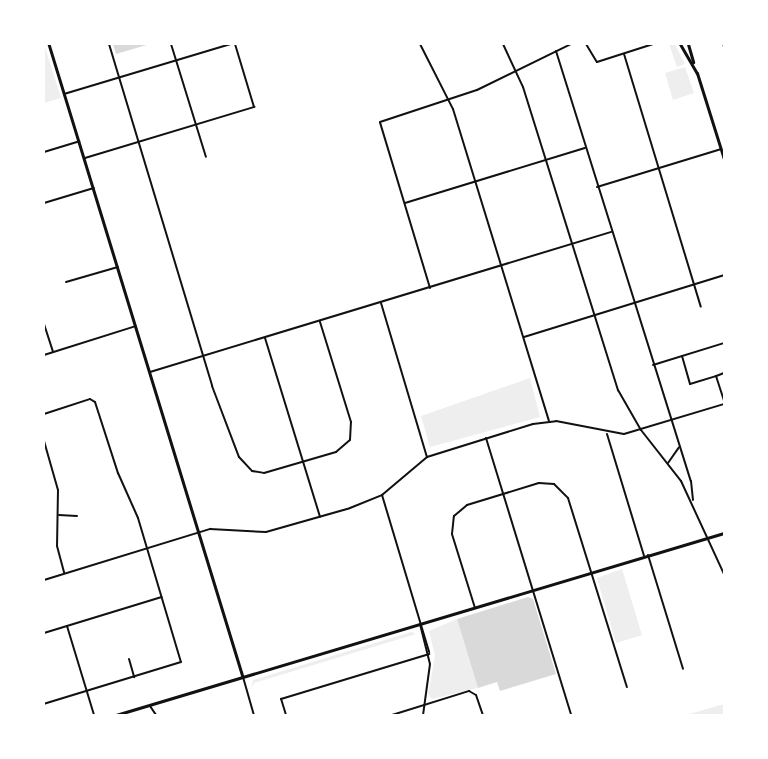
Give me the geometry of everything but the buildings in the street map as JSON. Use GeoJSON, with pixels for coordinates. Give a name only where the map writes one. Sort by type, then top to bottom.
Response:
{"type":"FeatureCollection","features":[{"type":"Feature","properties":{"kind":"main road"},"geometry":{"type":"LineString","coordinates":[[680,44],[693,63]]}},
{"type":"Feature","properties":{"kind":"main road"},"geometry":{"type":"LineString","coordinates":[[688,44],[724,159]]}},
{"type":"Feature","properties":{"kind":"street"},"geometry":{"type":"LineString","coordinates":[[49,44],[254,715]]}},
{"type":"Feature","properties":{"kind":"street"},"geometry":{"type":"LineString","coordinates":[[109,44],[203,356],[244,465],[264,473],[341,450],[352,435],[320,322]]}},
{"type":"Feature","properties":{"kind":"street"},"geometry":{"type":"LineString","coordinates":[[171,44],[206,156]]}},
{"type":"Feature","properties":{"kind":"street"},"geometry":{"type":"LineString","coordinates":[[64,94],[231,44]]}},
{"type":"Feature","properties":{"kind":"street"},"geometry":{"type":"LineString","coordinates":[[85,158],[254,107],[235,44]]}},
{"type":"Feature","properties":{"kind":"street"},"geometry":{"type":"LineString","coordinates":[[420,44],[448,100],[502,266],[549,421]]}},
{"type":"Feature","properties":{"kind":"street"},"geometry":{"type":"LineString","coordinates":[[503,44],[516,71],[546,160],[618,390],[641,430],[668,463],[692,501],[724,574]]}},
{"type":"Feature","properties":{"kind":"street"},"geometry":{"type":"LineString","coordinates":[[430,288],[380,122],[448,100],[516,71],[571,44]]}},
{"type":"Feature","properties":{"kind":"street"},"geometry":{"type":"LineString","coordinates":[[586,44],[595,62],[652,44]]}},
{"type":"Feature","properties":{"kind":"street"},"geometry":{"type":"LineString","coordinates":[[556,51],[694,494],[692,501]]}},
{"type":"Feature","properties":{"kind":"street"},"geometry":{"type":"LineString","coordinates":[[624,54],[701,307]]}},
{"type":"Feature","properties":{"kind":"street"},"geometry":{"type":"LineString","coordinates":[[44,152],[79,141]]}},
{"type":"Feature","properties":{"kind":"street"},"geometry":{"type":"LineString","coordinates":[[404,203],[585,148]]}},
{"type":"Feature","properties":{"kind":"street"},"geometry":{"type":"LineString","coordinates":[[597,187],[721,149]]}},
{"type":"Feature","properties":{"kind":"street"},"geometry":{"type":"LineString","coordinates":[[44,203],[94,188]]}},
{"type":"Feature","properties":{"kind":"street"},"geometry":{"type":"LineString","coordinates":[[150,372],[612,232]]}},
{"type":"Feature","properties":{"kind":"street"},"geometry":{"type":"LineString","coordinates":[[66,282],[118,267]]}},
{"type":"Feature","properties":{"kind":"street"},"geometry":{"type":"LineString","coordinates":[[524,338],[724,275]]}},
{"type":"Feature","properties":{"kind":"street"},"geometry":{"type":"LineString","coordinates":[[381,303],[427,457]]}},
{"type":"Feature","properties":{"kind":"street"},"geometry":{"type":"LineString","coordinates":[[44,324],[52,352]]}},
{"type":"Feature","properties":{"kind":"street"},"geometry":{"type":"LineString","coordinates":[[44,355],[136,326]]}},
{"type":"Feature","properties":{"kind":"street"},"geometry":{"type":"LineString","coordinates":[[265,338],[320,517]]}},
{"type":"Feature","properties":{"kind":"street"},"geometry":{"type":"LineString","coordinates":[[653,365],[724,343]]}},
{"type":"Feature","properties":{"kind":"street"},"geometry":{"type":"LineString","coordinates":[[682,356],[690,384],[724,373]]}},
{"type":"Feature","properties":{"kind":"street"},"geometry":{"type":"LineString","coordinates":[[44,580],[198,533],[222,528],[266,532],[320,517],[382,495],[427,457],[486,438],[549,421],[607,434],[641,430],[724,402],[716,376]]}},
{"type":"Feature","properties":{"kind":"street"},"geometry":{"type":"LineString","coordinates":[[44,414],[94,400],[147,548],[181,662],[44,704]]}},
{"type":"Feature","properties":{"kind":"street"},"geometry":{"type":"LineString","coordinates":[[607,434],[683,670]]}},
{"type":"Feature","properties":{"kind":"street"},"geometry":{"type":"LineString","coordinates":[[486,438],[572,715]]}},
{"type":"Feature","properties":{"kind":"street"},"geometry":{"type":"LineString","coordinates":[[44,441],[58,490],[57,546],[64,573]]}},
{"type":"Feature","properties":{"kind":"street"},"geometry":{"type":"LineString","coordinates":[[668,463],[679,447]]}},
{"type":"Feature","properties":{"kind":"street"},"geometry":{"type":"LineString","coordinates":[[475,608],[452,521],[462,508],[503,494],[539,483],[559,486],[568,498],[627,687]]}},
{"type":"Feature","properties":{"kind":"street"},"geometry":{"type":"LineString","coordinates":[[382,495],[429,653],[423,715]]}},
{"type":"Feature","properties":{"kind":"street"},"geometry":{"type":"LineString","coordinates":[[59,515],[77,516]]}},
{"type":"Feature","properties":{"kind":"street"},"geometry":{"type":"LineString","coordinates":[[116,715],[724,533]]}},
{"type":"Feature","properties":{"kind":"street"},"geometry":{"type":"LineString","coordinates":[[44,633],[162,597]]}},
{"type":"Feature","properties":{"kind":"street"},"geometry":{"type":"LineString","coordinates":[[420,624],[429,653]]}},
{"type":"Feature","properties":{"kind":"street"},"geometry":{"type":"LineString","coordinates":[[67,626],[94,715]]}},
{"type":"Feature","properties":{"kind":"street"},"geometry":{"type":"LineString","coordinates":[[286,715],[281,699],[429,653]]}},
{"type":"Feature","properties":{"kind":"street"},"geometry":{"type":"LineString","coordinates":[[129,660],[134,676]]}},
{"type":"Feature","properties":{"kind":"street"},"geometry":{"type":"LineString","coordinates":[[392,715],[473,692],[483,715]]}},
{"type":"Feature","properties":{"kind":"street"},"geometry":{"type":"LineString","coordinates":[[149,715],[151,712],[150,706]]}},
{"type":"Feature","properties":{"kind":"street"},"geometry":{"type":"LineString","coordinates":[[151,712],[156,715]]}},
{"type":"Feature","properties":{"kind":"shaded area"},"geometry":{"type":"Polygon","coordinates":[[[44,44],[61,98],[44,103],[44,44]]]}},
{"type":"Feature","properties":{"kind":"shaded area"},"geometry":{"type":"Polygon","coordinates":[[[113,44],[150,44],[116,54],[113,44]]]}},
{"type":"Feature","properties":{"kind":"shaded area"},"geometry":{"type":"Polygon","coordinates":[[[669,44],[675,44],[685,64],[677,67],[669,44]]]}},
{"type":"Feature","properties":{"kind":"shaded area"},"geometry":{"type":"Polygon","coordinates":[[[685,67],[694,93],[673,100],[665,73],[685,67]]]}},
{"type":"Feature","properties":{"kind":"shaded area"},"geometry":{"type":"Polygon","coordinates":[[[530,378],[540,417],[430,447],[421,416],[530,378]]]}},
{"type":"Feature","properties":{"kind":"shaded area"},"geometry":{"type":"Polygon","coordinates":[[[622,569],[642,635],[616,643],[597,578],[622,569]]]}},
{"type":"Feature","properties":{"kind":"shaded area"},"geometry":{"type":"Polygon","coordinates":[[[528,597],[533,599],[556,674],[500,691],[497,682],[478,688],[457,619],[528,597]]]}},
{"type":"Feature","properties":{"kind":"shaded area"},"geometry":{"type":"Polygon","coordinates":[[[457,619],[478,688],[432,699],[428,694],[435,656],[429,631],[457,619]]]}},
{"type":"Feature","properties":{"kind":"shaded area"},"geometry":{"type":"Polygon","coordinates":[[[411,632],[416,634],[254,683],[251,688],[253,680],[411,632]]]}},
{"type":"Feature","properties":{"kind":"shaded area"},"geometry":{"type":"Polygon","coordinates":[[[724,704],[724,715],[686,715],[724,704]]]}},
{"type":"Feature","properties":{"kind":"railway"},"geometry":{"type":"LineString","coordinates":[[722,44],[724,49]]}}]}
